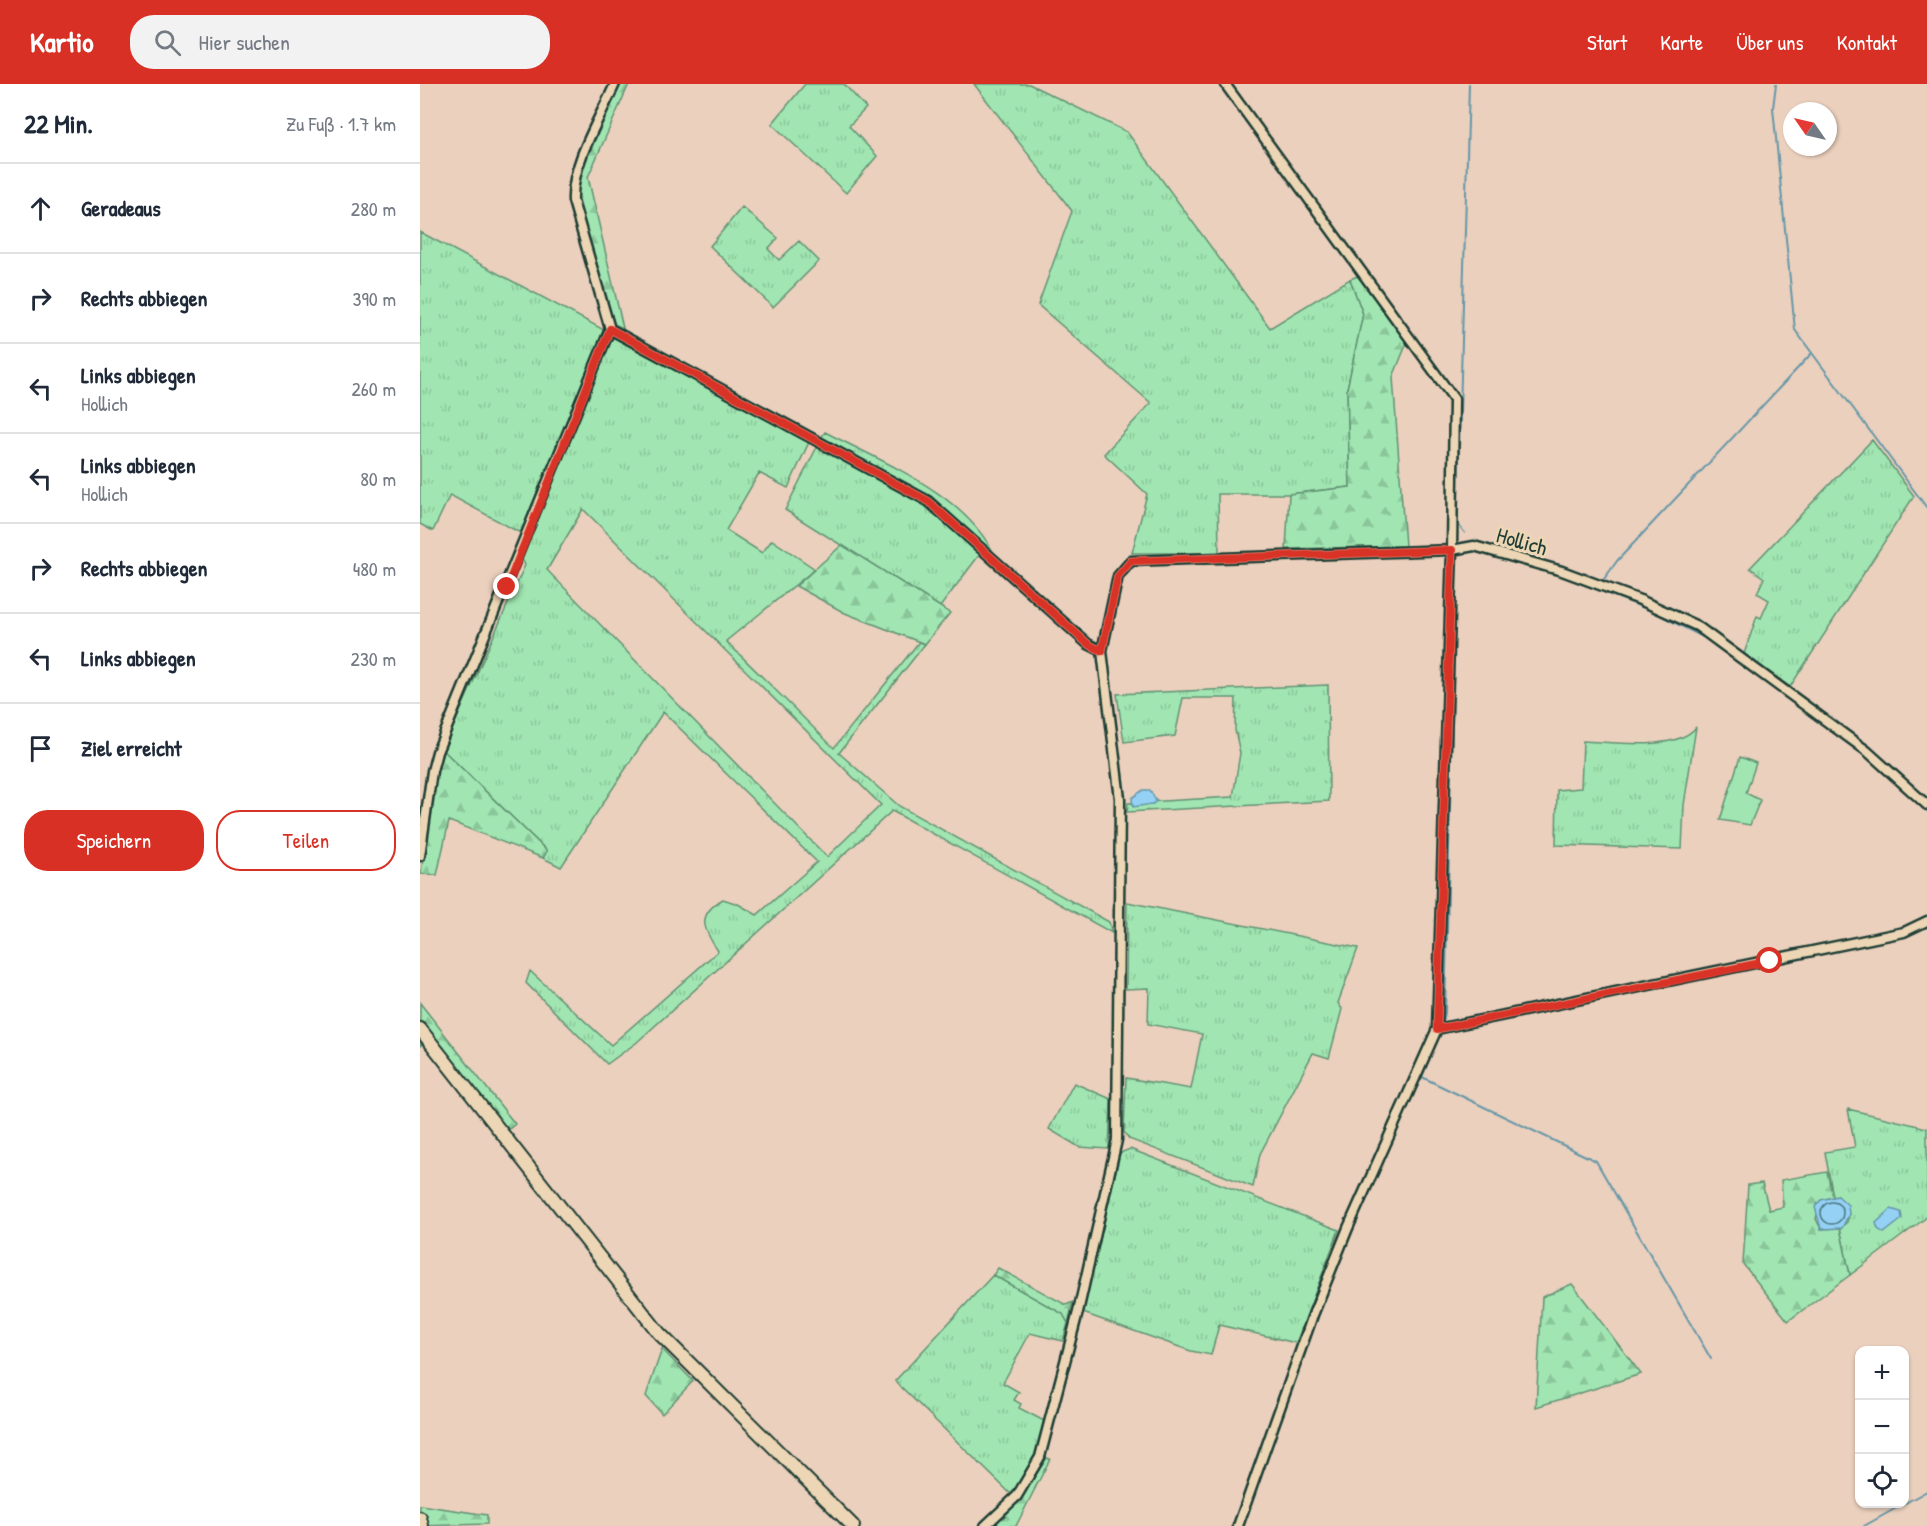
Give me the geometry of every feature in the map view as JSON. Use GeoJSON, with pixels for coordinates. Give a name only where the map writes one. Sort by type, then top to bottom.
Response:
{"type":"FeatureCollection","features":[{"type":"Feature","properties":{"kind":"street"},"geometry":{"type":"LineString","coordinates":[[420,856],[432,771],[438,752],[610,329],[573,201],[573,188],[580,162],[615,84]]}},
{"type":"Feature","properties":{"kind":"street"},"geometry":{"type":"LineString","coordinates":[[1225,84],[1454,399],[1452,550],[1437,1029],[1348,1228],[1317,1304],[1238,1526]]}},
{"type":"Feature","properties":{"kind":"street"},"geometry":{"type":"LineString","coordinates":[[610,329],[928,501],[1088,644],[1102,651]]}},
{"type":"Feature","properties":{"kind":"street","name":"Hollich"},"geometry":{"type":"LineString","coordinates":[[986,1526],[1017,1496],[1040,1457],[1078,1312],[1117,1140],[1120,799],[1102,651],[1118,576],[1131,561],[1452,550],[1474,546],[1562,571],[1640,600],[1697,626],[1867,750],[1927,805]]}},
{"type":"Feature","properties":{"kind":"street"},"geometry":{"type":"LineString","coordinates":[[1437,1029],[1882,937],[1904,932],[1927,921]]}},
{"type":"Feature","properties":{"kind":"street"},"geometry":{"type":"LineString","coordinates":[[420,1029],[658,1333],[853,1526]]}},
{"type":"Feature","properties":{"kind":"street"},"geometry":{"type":"LineString","coordinates":[[420,1518],[422,1526]]}},
{"type":"Feature","properties":{"kind":"green space"},"geometry":{"type":"Polygon","coordinates":[[[620,84],[629,84],[588,177],[623,328],[614,324],[577,200],[580,174],[620,84]]]}},
{"type":"Feature","properties":{"kind":"green space"},"geometry":{"type":"Polygon","coordinates":[[[805,84],[844,84],[866,108],[849,126],[877,156],[846,193],[772,124],[805,84]]]}},
{"type":"Feature","properties":{"kind":"green space"},"geometry":{"type":"Polygon","coordinates":[[[974,84],[1029,84],[1127,132],[1270,328],[1350,279],[1363,314],[1347,389],[1350,487],[1289,494],[1218,494],[1219,553],[1132,553],[1147,494],[1104,454],[1151,403],[1038,305],[1072,211],[974,84]]]}},
{"type":"Feature","properties":{"kind":"green space"},"geometry":{"type":"Polygon","coordinates":[[[742,207],[778,238],[768,249],[779,260],[799,241],[819,261],[773,307],[710,246],[742,207]]]}},
{"type":"Feature","properties":{"kind":"green space"},"geometry":{"type":"Polygon","coordinates":[[[420,232],[604,330],[524,535],[450,495],[433,531],[420,524],[420,232]]]}},
{"type":"Feature","properties":{"kind":"green space"},"geometry":{"type":"Polygon","coordinates":[[[1358,276],[1408,340],[1393,377],[1405,546],[1286,549],[1289,494],[1350,487],[1347,389],[1363,314],[1350,279],[1358,276]]]}},
{"type":"Feature","properties":{"kind":"green space"},"geometry":{"type":"Polygon","coordinates":[[[612,337],[809,442],[788,488],[759,473],[726,530],[762,553],[772,540],[815,569],[726,641],[834,748],[919,642],[925,644],[839,753],[899,806],[1109,922],[1112,933],[892,811],[636,1043],[607,1064],[526,983],[530,971],[611,1045],[718,951],[709,936],[705,923],[714,905],[723,899],[738,904],[757,915],[817,862],[663,712],[561,867],[543,858],[547,851],[443,750],[525,565],[522,559],[612,337]],[[583,509],[547,570],[827,857],[881,805],[583,509]]]}},
{"type":"Feature","properties":{"kind":"green space"},"geometry":{"type":"Polygon","coordinates":[[[825,432],[897,468],[943,497],[982,534],[996,557],[929,497],[821,438],[825,432]]]}},
{"type":"Feature","properties":{"kind":"green space"},"geometry":{"type":"Polygon","coordinates":[[[1872,440],[1914,496],[1790,687],[1744,654],[1757,616],[1761,618],[1769,600],[1757,593],[1764,578],[1750,568],[1872,440]]]}},
{"type":"Feature","properties":{"kind":"green space"},"geometry":{"type":"Polygon","coordinates":[[[818,445],[924,504],[980,554],[940,607],[785,510],[818,445]]]}},
{"type":"Feature","properties":{"kind":"green space"},"geometry":{"type":"Polygon","coordinates":[[[842,545],[950,613],[925,644],[845,613],[796,586],[842,545]]]}},
{"type":"Feature","properties":{"kind":"green space"},"geometry":{"type":"Polygon","coordinates":[[[1328,685],[1329,801],[1127,812],[1128,803],[1233,797],[1240,753],[1235,730],[1236,698],[1183,698],[1175,736],[1124,742],[1117,694],[1328,685]]]}},
{"type":"Feature","properties":{"kind":"green space"},"geometry":{"type":"Polygon","coordinates":[[[1696,727],[1684,805],[1682,849],[1556,845],[1557,790],[1581,788],[1583,741],[1626,744],[1660,743],[1687,735],[1696,727]]]}},
{"type":"Feature","properties":{"kind":"green space"},"geometry":{"type":"Polygon","coordinates":[[[443,750],[547,851],[543,858],[449,821],[437,875],[421,874],[434,776],[443,750]]]}},
{"type":"Feature","properties":{"kind":"green space"},"geometry":{"type":"Polygon","coordinates":[[[1740,757],[1756,763],[1746,793],[1760,800],[1750,825],[1720,820],[1740,757]]]}},
{"type":"Feature","properties":{"kind":"green space"},"geometry":{"type":"Polygon","coordinates":[[[1127,902],[1358,948],[1338,1003],[1342,1009],[1329,1058],[1313,1053],[1260,1154],[1253,1187],[1129,1139],[1124,1132],[1126,1078],[1191,1089],[1202,1034],[1148,1024],[1149,988],[1126,989],[1127,902]]]}},
{"type":"Feature","properties":{"kind":"green space"},"geometry":{"type":"Polygon","coordinates":[[[420,1003],[515,1124],[507,1131],[432,1037],[420,1046],[420,1003]]]}},
{"type":"Feature","properties":{"kind":"green space"},"geometry":{"type":"Polygon","coordinates":[[[1074,1083],[1111,1099],[1109,1149],[1079,1147],[1049,1129],[1074,1083]]]}},
{"type":"Feature","properties":{"kind":"green space"},"geometry":{"type":"Polygon","coordinates":[[[1848,1109],[1927,1128],[1927,1217],[1850,1275],[1840,1228],[1847,1222],[1849,1214],[1838,1196],[1833,1197],[1825,1152],[1855,1147],[1848,1109]]]}},
{"type":"Feature","properties":{"kind":"green space"},"geometry":{"type":"Polygon","coordinates":[[[1130,1149],[1339,1230],[1296,1343],[1219,1325],[1211,1355],[1191,1351],[1083,1313],[1120,1153],[1130,1149]]]}},
{"type":"Feature","properties":{"kind":"green space"},"geometry":{"type":"Polygon","coordinates":[[[1827,1172],[1833,1197],[1821,1200],[1816,1219],[1821,1229],[1840,1228],[1850,1275],[1788,1321],[1743,1264],[1748,1185],[1762,1183],[1769,1210],[1783,1207],[1781,1180],[1827,1172]]]}},
{"type":"Feature","properties":{"kind":"green space"},"geometry":{"type":"Polygon","coordinates":[[[998,1268],[1066,1305],[1073,1302],[1068,1323],[1063,1314],[993,1275],[998,1268]]]}},
{"type":"Feature","properties":{"kind":"green space"},"geometry":{"type":"Polygon","coordinates":[[[993,1275],[1063,1314],[1068,1323],[1063,1341],[1030,1333],[1003,1383],[1019,1392],[1014,1400],[1021,1404],[1019,1408],[1044,1421],[1037,1452],[1012,1495],[895,1381],[993,1275]]]}},
{"type":"Feature","properties":{"kind":"green space"},"geometry":{"type":"Polygon","coordinates":[[[1572,1284],[1641,1374],[1536,1407],[1542,1297],[1572,1284]]]}},
{"type":"Feature","properties":{"kind":"green space"},"geometry":{"type":"Polygon","coordinates":[[[662,1349],[693,1381],[662,1414],[646,1396],[662,1349]]]}},
{"type":"Feature","properties":{"kind":"green space"},"geometry":{"type":"Polygon","coordinates":[[[1047,1458],[1050,1459],[1016,1526],[991,1526],[1021,1497],[1047,1458]]]}},
{"type":"Feature","properties":{"kind":"green space"},"geometry":{"type":"Polygon","coordinates":[[[420,1505],[487,1515],[487,1524],[420,1526],[420,1505]]]}},
{"type":"Feature","properties":{"kind":"water"},"geometry":{"type":"Polygon","coordinates":[[[1143,790],[1150,790],[1156,801],[1153,804],[1133,807],[1132,798],[1143,790]]]}},
{"type":"Feature","properties":{"kind":"water"},"geometry":{"type":"Polygon","coordinates":[[[1838,1196],[1848,1205],[1849,1214],[1842,1228],[1821,1229],[1815,1207],[1821,1200],[1838,1196]]]}},
{"type":"Feature","properties":{"kind":"water"},"geometry":{"type":"Polygon","coordinates":[[[1891,1209],[1901,1212],[1902,1219],[1884,1233],[1878,1229],[1876,1223],[1891,1209]]]}},
{"type":"Feature","properties":{"kind":"waterway"},"geometry":{"type":"LineString","coordinates":[[1465,533],[1457,523],[1469,84]]}},
{"type":"Feature","properties":{"kind":"waterway"},"geometry":{"type":"LineString","coordinates":[[1776,84],[1773,108],[1795,330],[1927,508]]}},
{"type":"Feature","properties":{"kind":"waterway"},"geometry":{"type":"LineString","coordinates":[[1604,579],[1617,561],[1811,354]]}},
{"type":"Feature","properties":{"kind":"waterway"},"geometry":{"type":"LineString","coordinates":[[1442,1026],[1445,1013],[1456,561]]}},
{"type":"Feature","properties":{"kind":"waterway"},"geometry":{"type":"LineString","coordinates":[[1599,590],[1652,611],[1703,637]]}},
{"type":"Feature","properties":{"kind":"waterway"},"geometry":{"type":"LineString","coordinates":[[1714,645],[1819,721]]}},
{"type":"Feature","properties":{"kind":"waterway"},"geometry":{"type":"LineString","coordinates":[[1440,1032],[1422,1077],[1596,1161],[1711,1359]]}},
{"type":"Feature","properties":{"kind":"waterway"},"geometry":{"type":"LineString","coordinates":[[1864,1526],[1927,1491]]}},
{"type":"Feature","properties":{"kind":"route"},"geometry":{"type":"LineString","coordinates":[[507,587],[610,329],[928,501],[1088,644],[1102,651],[1104,631],[1118,576],[1125,565],[1131,561],[1452,550],[1437,1029],[1770,961]]}}]}
